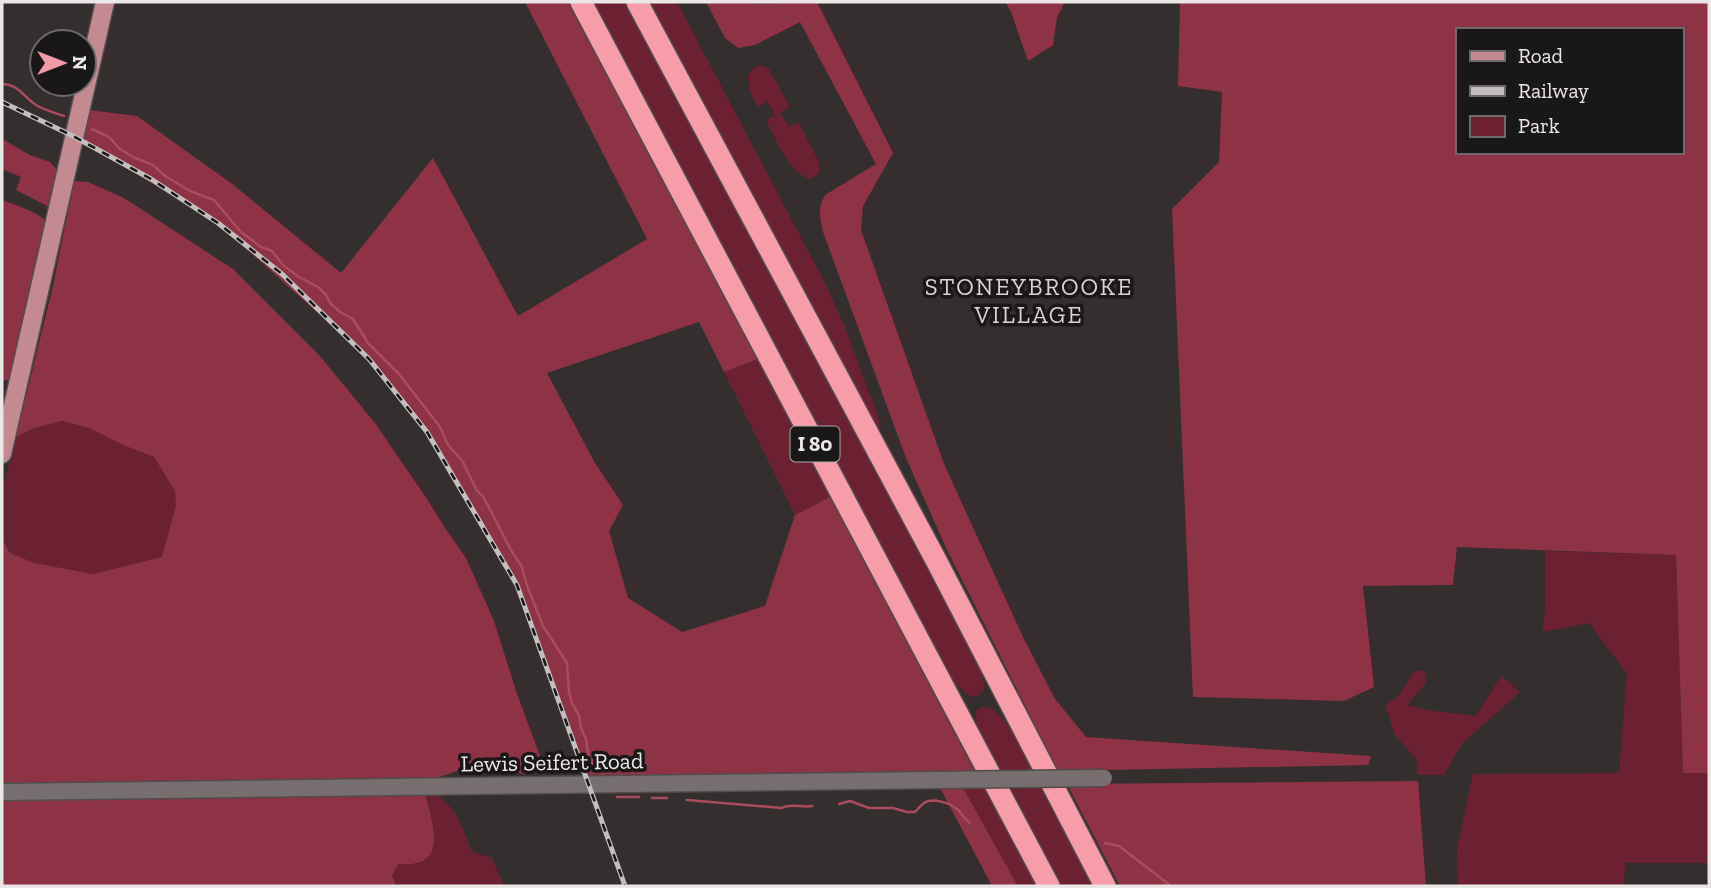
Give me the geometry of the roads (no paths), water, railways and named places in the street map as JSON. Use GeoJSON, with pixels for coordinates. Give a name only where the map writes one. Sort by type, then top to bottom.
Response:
{"type":"FeatureCollection","features":[{"type":"Feature","properties":{"kind":"highway","name":"I 80"},"geometry":{"type":"LineString","coordinates":[[581,2],[1049,886]]}},
{"type":"Feature","properties":{"kind":"highway","name":"I 80"},"geometry":{"type":"LineString","coordinates":[[638,2],[937,562],[1105,886]]}},
{"type":"Feature","properties":{"kind":"main road"},"geometry":{"type":"LineString","coordinates":[[2,454],[105,2]]}},
{"type":"Feature","properties":{"kind":"street","name":"Lewis Seifert Road"},"geometry":{"type":"LineString","coordinates":[[2,792],[1104,778]]}},
{"type":"Feature","properties":{"kind":"waterway"},"geometry":{"type":"LineString","coordinates":[[2,84],[17,89],[39,107],[64,116]]}},
{"type":"Feature","properties":{"kind":"waterway"},"geometry":{"type":"LineString","coordinates":[[92,129],[109,137],[120,149],[153,165],[165,176],[190,191],[214,200],[241,232],[261,247],[272,251],[284,266],[318,287],[330,303],[353,319],[368,343],[399,374],[440,427],[448,445],[463,462],[521,565],[543,626],[567,663],[572,703],[579,715],[588,753],[600,772]]}},
{"type":"Feature","properties":{"kind":"waterway"},"geometry":{"type":"LineString","coordinates":[[617,797],[639,797]]}},
{"type":"Feature","properties":{"kind":"waterway"},"geometry":{"type":"LineString","coordinates":[[652,798],[667,798]]}},
{"type":"Feature","properties":{"kind":"waterway"},"geometry":{"type":"LineString","coordinates":[[687,800],[782,808],[812,806]]}},
{"type":"Feature","properties":{"kind":"waterway"},"geometry":{"type":"LineString","coordinates":[[839,804],[850,801],[869,808],[915,812],[927,801],[936,801],[955,807],[970,823]]}},
{"type":"Feature","properties":{"kind":"waterway"},"geometry":{"type":"LineString","coordinates":[[1105,843],[1119,846],[1171,886]]}},
{"type":"Feature","properties":{"kind":"railway"},"geometry":{"type":"LineString","coordinates":[[2,102],[73,136],[151,179],[218,223],[282,274],[369,359],[427,432],[517,585],[625,886]]}},
{"type":"Feature","properties":{"kind":"district","name":"STONEYBROOKE VILLAGE"},"geometry":{"type":"Point","coordinates":[1029,301]}}]}
